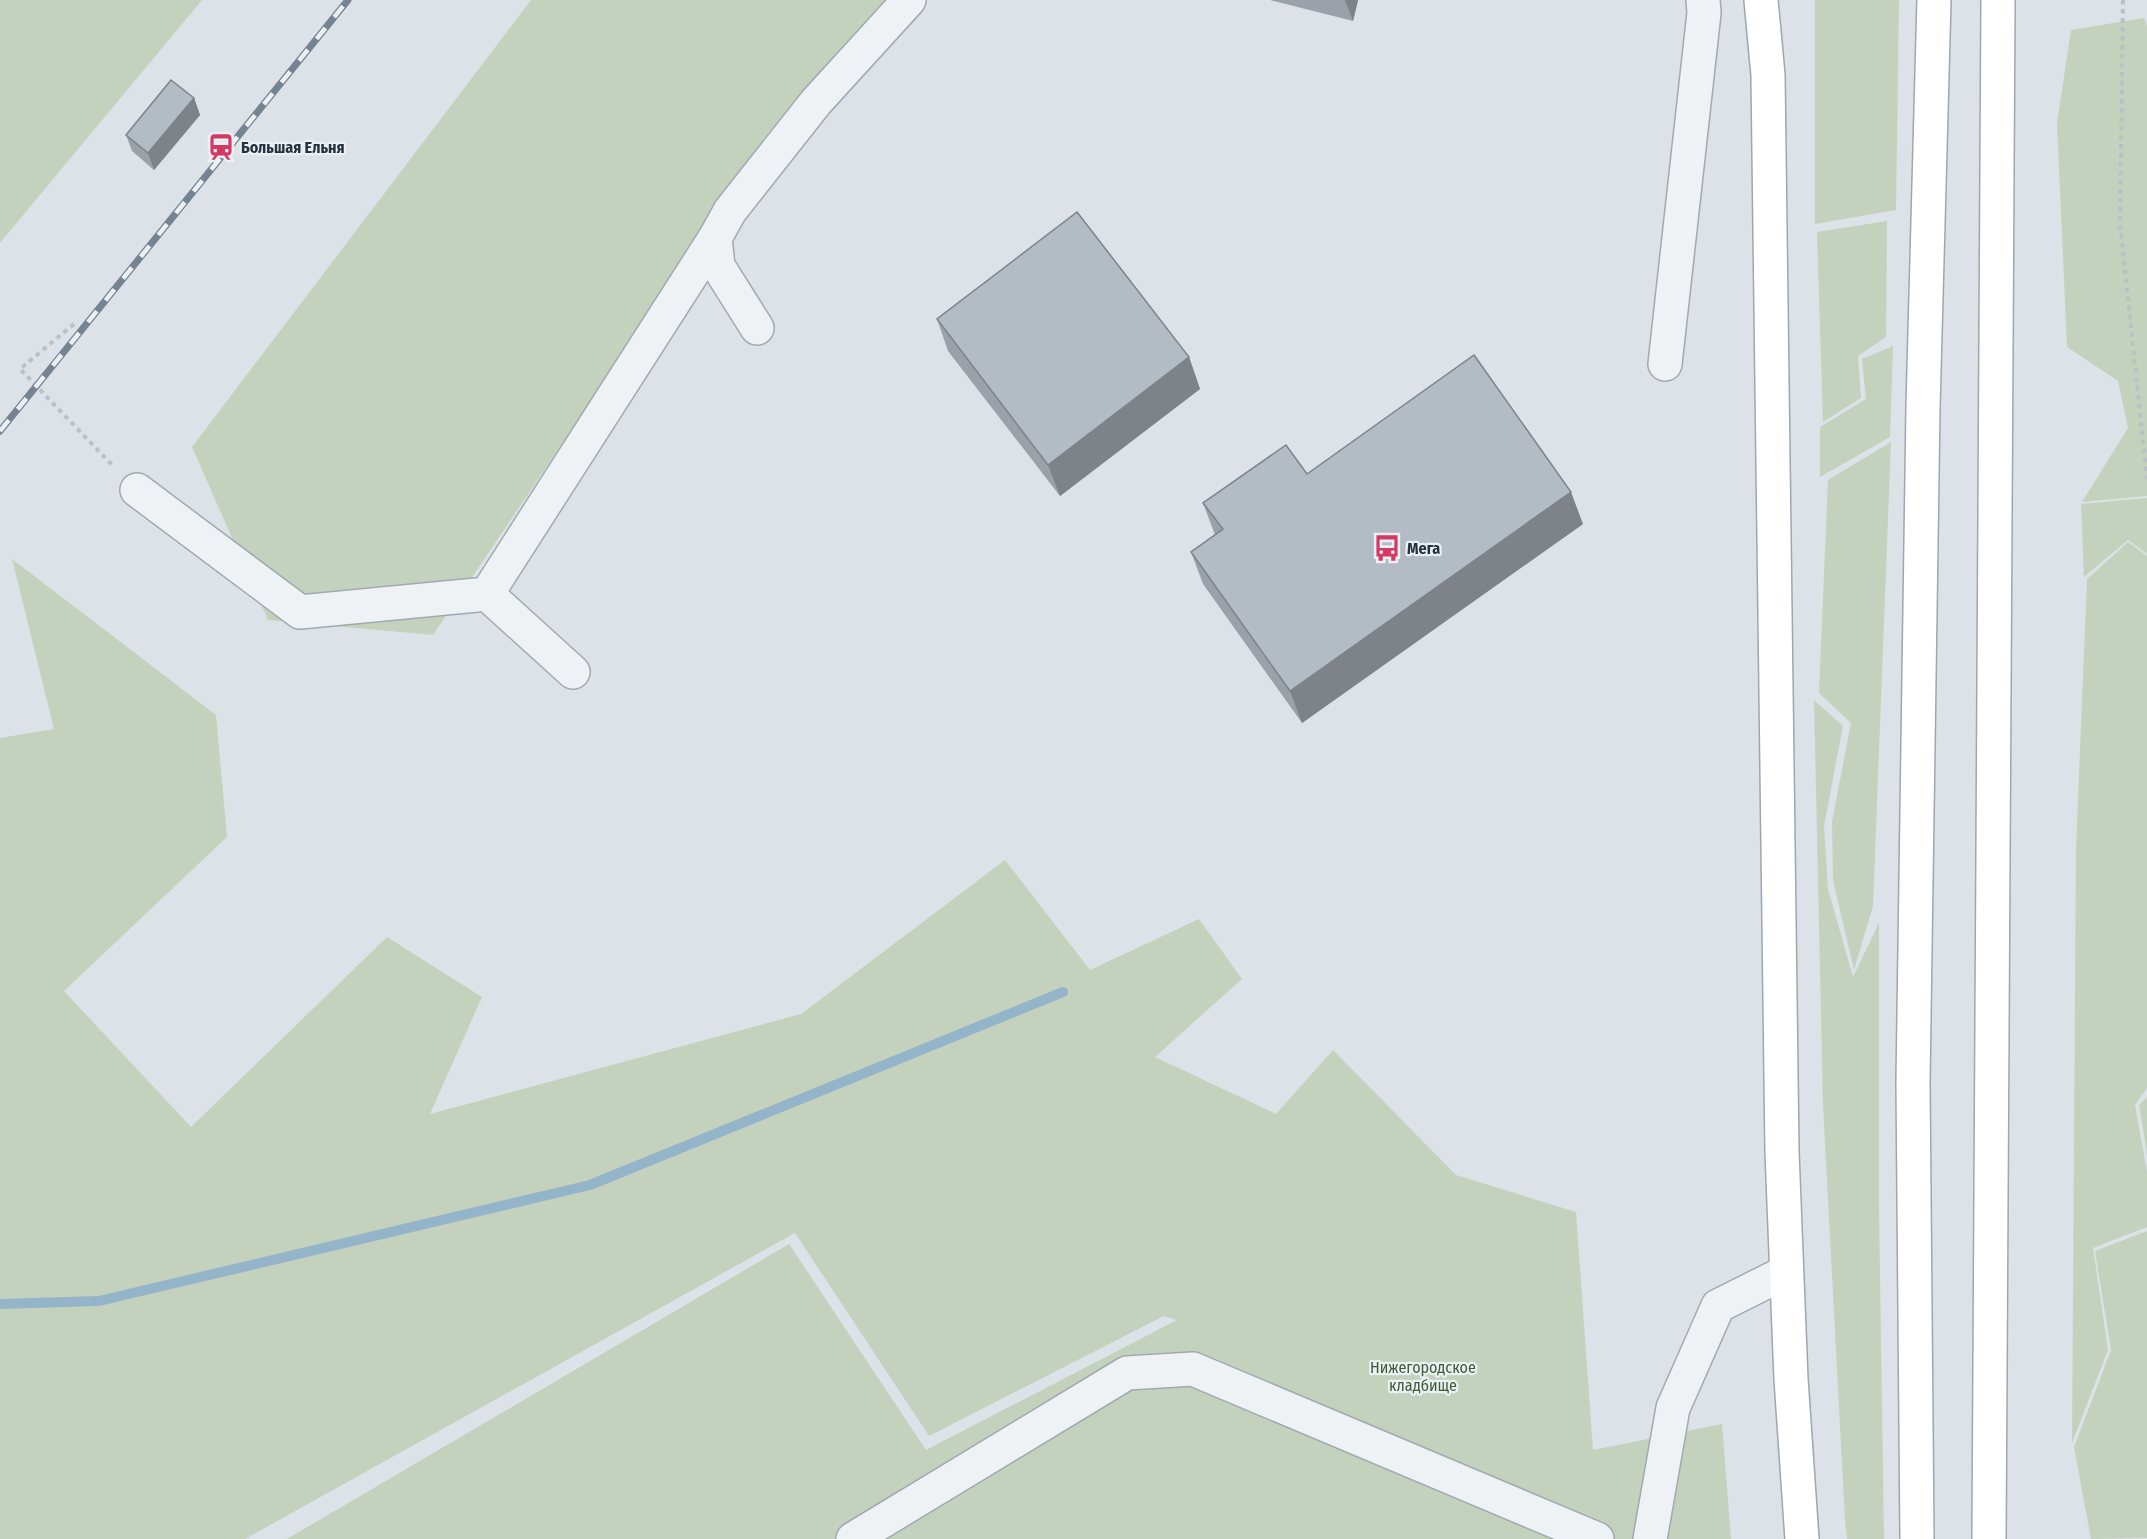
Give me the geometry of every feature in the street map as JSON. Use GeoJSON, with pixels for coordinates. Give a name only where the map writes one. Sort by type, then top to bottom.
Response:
{"type":"FeatureCollection","features":[{"type":"Feature","properties":{"kind":"main road"},"geometry":{"type":"LineString","coordinates":[[1761,0],[1768,75],[1782,1152],[1791,1379],[1802,1539]]}},
{"type":"Feature","properties":{"kind":"main road"},"geometry":{"type":"LineString","coordinates":[[1917,1539],[1913,1083],[1923,407],[1934,0]]}},
{"type":"Feature","properties":{"kind":"main road"},"geometry":{"type":"LineString","coordinates":[[1989,1538],[1998,0]]}},
{"type":"Feature","properties":{"kind":"lane"},"geometry":{"type":"LineString","coordinates":[[487,594],[730,211],[816,102],[909,0]]}},
{"type":"Feature","properties":{"kind":"lane"},"geometry":{"type":"LineString","coordinates":[[1665,364],[1704,13],[1703,0]]}},
{"type":"Feature","properties":{"kind":"lane"},"geometry":{"type":"LineString","coordinates":[[715,238],[718,266],[757,328]]}},
{"type":"Feature","properties":{"kind":"lane"},"geometry":{"type":"LineString","coordinates":[[137,490],[300,612],[487,594],[573,672]]}},
{"type":"Feature","properties":{"kind":"lane"},"geometry":{"type":"LineString","coordinates":[[1650,1539],[1673,1408],[1718,1306],[1786,1272]]}},
{"type":"Feature","properties":{"kind":"lane"},"geometry":{"type":"LineString","coordinates":[[853,1539],[1127,1373],[1193,1369],[1597,1539]]}},
{"type":"Feature","properties":{"kind":"path"},"geometry":{"type":"LineString","coordinates":[[2123,0],[2120,222],[2147,479]]}},
{"type":"Feature","properties":{"kind":"path"},"geometry":{"type":"LineString","coordinates":[[74,324],[20,369],[137,490]]}},
{"type":"Feature","properties":{"kind":"green space"},"geometry":{"type":"Polygon","coordinates":[[[0,0],[202,0],[0,243],[0,0]]]}},
{"type":"Feature","properties":{"kind":"green space"},"geometry":{"type":"Polygon","coordinates":[[[531,0],[915,0],[570,432],[433,635],[268,620],[192,447],[531,0]]]}},
{"type":"Feature","properties":{"kind":"green space"},"geometry":{"type":"Polygon","coordinates":[[[1815,0],[1899,0],[1896,210],[1815,224],[1815,0]]]}},
{"type":"Feature","properties":{"kind":"green space"},"geometry":{"type":"Polygon","coordinates":[[[2144,18],[2147,26],[2147,496],[2082,502],[2128,428],[2118,381],[2067,347],[2057,123],[2071,30],[2144,18]]]}},
{"type":"Feature","properties":{"kind":"green space"},"geometry":{"type":"Polygon","coordinates":[[[1887,221],[1886,337],[1858,356],[1861,398],[1823,422],[1817,232],[1887,221]]]}},
{"type":"Feature","properties":{"kind":"green space"},"geometry":{"type":"Polygon","coordinates":[[[1893,346],[1890,437],[1820,477],[1820,427],[1866,399],[1862,359],[1893,346]]]}},
{"type":"Feature","properties":{"kind":"green space"},"geometry":{"type":"Polygon","coordinates":[[[1891,442],[1873,906],[1854,970],[1833,880],[1832,822],[1851,723],[1819,693],[1828,480],[1891,442]]]}},
{"type":"Feature","properties":{"kind":"green space"},"geometry":{"type":"Polygon","coordinates":[[[2147,498],[2147,554],[2128,540],[2084,577],[2081,504],[2147,498]]]}},
{"type":"Feature","properties":{"kind":"green space"},"geometry":{"type":"Polygon","coordinates":[[[2128,542],[2147,556],[2147,1088],[2135,1105],[2147,1172],[2147,1227],[2093,1248],[2108,1350],[2072,1443],[2076,848],[2087,579],[2128,542]]]}},
{"type":"Feature","properties":{"kind":"green space","name":"Нижегородское кладбище"},"geometry":{"type":"Polygon","coordinates":[[[12,559],[216,715],[227,837],[64,991],[191,1127],[387,937],[482,997],[430,1114],[801,1014],[1005,860],[1090,970],[1199,919],[1242,979],[1155,1057],[1276,1114],[1333,1050],[1456,1175],[1576,1212],[1593,1450],[1722,1424],[1731,1539],[287,1539],[789,1244],[926,1450],[1177,1320],[1164,1316],[929,1436],[795,1233],[245,1539],[0,1539],[0,738],[54,729],[12,559]]]}},
{"type":"Feature","properties":{"kind":"green space"},"geometry":{"type":"Polygon","coordinates":[[[1814,700],[1843,726],[1824,826],[1828,889],[1853,977],[1879,923],[1879,1208],[1884,1539],[1847,1539],[1845,1520],[1823,1105],[1814,700]]]}},
{"type":"Feature","properties":{"kind":"green space"},"geometry":{"type":"Polygon","coordinates":[[[2147,1097],[2147,1154],[2139,1105],[2147,1097]]]}},
{"type":"Feature","properties":{"kind":"green space"},"geometry":{"type":"Polygon","coordinates":[[[2147,1231],[2147,1538],[2091,1539],[2074,1447],[2111,1350],[2095,1251],[2147,1231]]]}},
{"type":"Feature","properties":{"kind":"building"},"geometry":{"type":"Polygon","coordinates":[[[171,80],[194,98],[148,153],[126,135],[171,80]]]}},
{"type":"Feature","properties":{"kind":"building"},"geometry":{"type":"Polygon","coordinates":[[[1077,212],[1189,357],[1048,465],[937,319],[1077,212]]]}},
{"type":"Feature","properties":{"kind":"building","name":"Мега"},"geometry":{"type":"Polygon","coordinates":[[[1474,355],[1571,492],[1290,691],[1191,552],[1223,529],[1203,503],[1286,445],[1307,474],[1474,355]]]}},
{"type":"Feature","properties":{"kind":"waterway"},"geometry":{"type":"LineString","coordinates":[[0,1304],[99,1301],[590,1185],[1063,992]]}},
{"type":"Feature","properties":{"kind":"railway"},"geometry":{"type":"LineString","coordinates":[[0,431],[348,0]]}},
{"type":"Feature","properties":{"kind":"place","name":"Большая Ельня"},"geometry":{"type":"Point","coordinates":[221,147]}},
{"type":"Feature","properties":{"kind":"place","name":"Мега"},"geometry":{"type":"Point","coordinates":[1387,548]}}]}
